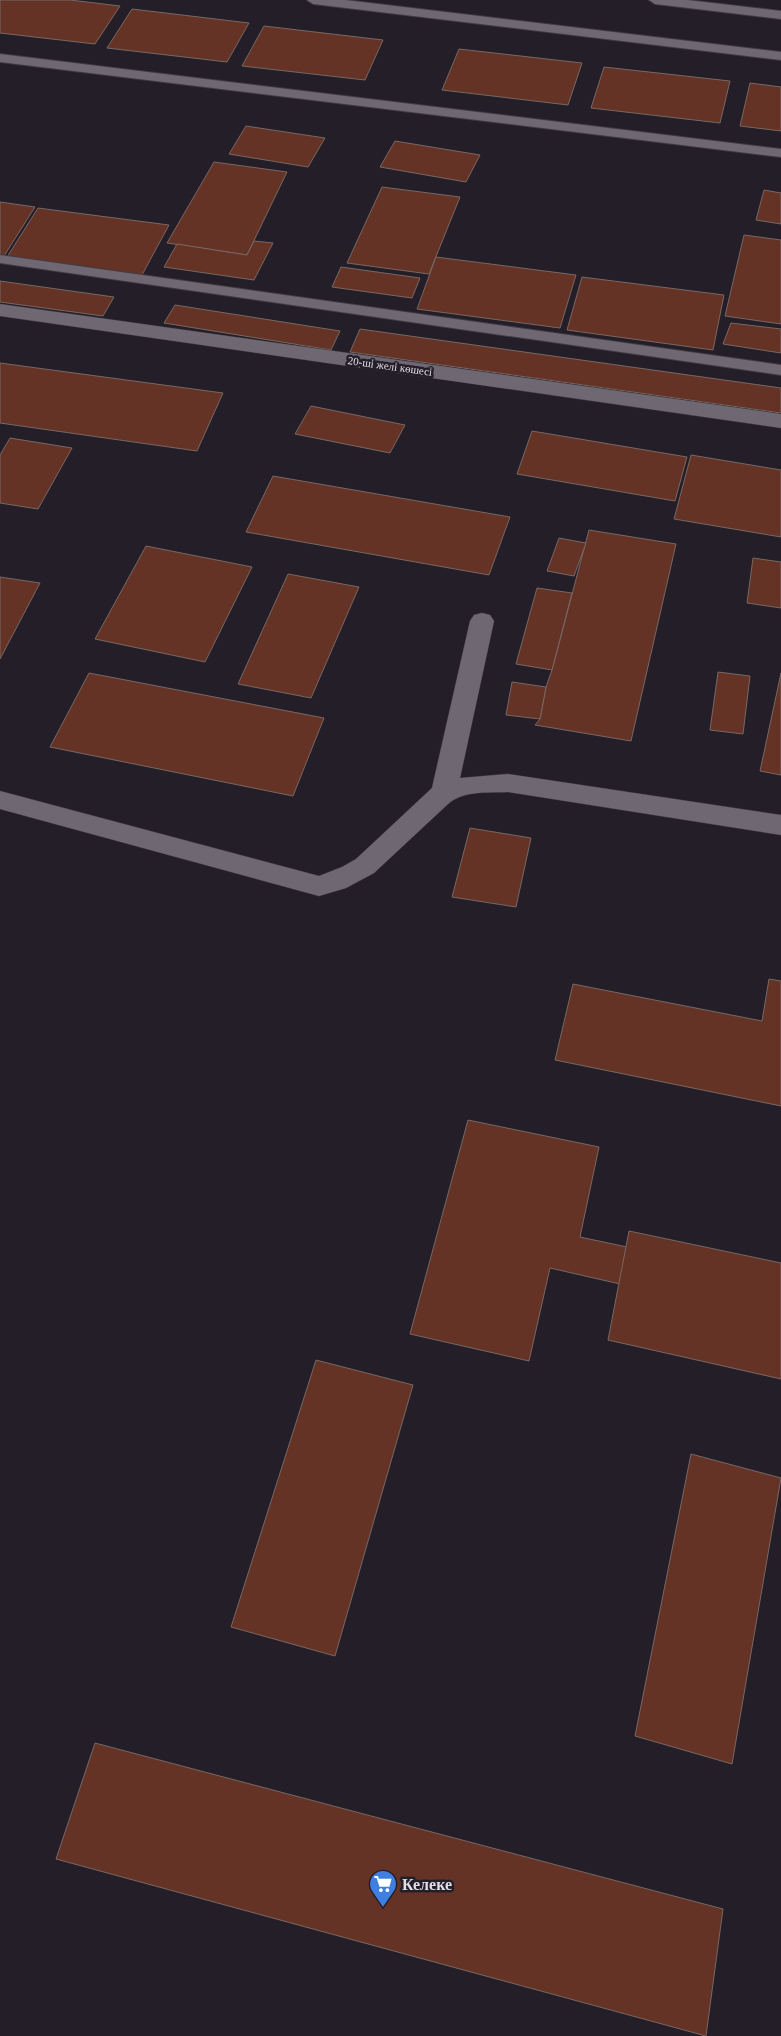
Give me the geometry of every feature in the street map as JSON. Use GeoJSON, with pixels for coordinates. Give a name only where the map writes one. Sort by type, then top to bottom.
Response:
{"type":"FeatureCollection","features":[{"type":"Feature","properties":{"kind":"street","name":"20-ші желі көшесі"},"geometry":{"type":"LineString","coordinates":[[0,310],[781,421]]}},
{"type":"Feature","properties":{"kind":"street"},"geometry":{"type":"LineString","coordinates":[[444,793],[482,621]]}},
{"type":"Feature","properties":{"kind":"street"},"geometry":{"type":"LineString","coordinates":[[0,800],[319,886],[337,882],[370,864],[410,823],[444,793],[469,784],[508,783],[781,825]]}},
{"type":"Feature","properties":{"kind":"lane"},"geometry":{"type":"LineString","coordinates":[[313,0],[781,56]]}},
{"type":"Feature","properties":{"kind":"lane"},"geometry":{"type":"LineString","coordinates":[[655,0],[781,14]]}},
{"type":"Feature","properties":{"kind":"lane"},"geometry":{"type":"LineString","coordinates":[[0,58],[781,153]]}},
{"type":"Feature","properties":{"kind":"lane"},"geometry":{"type":"LineString","coordinates":[[0,259],[781,370]]}},
{"type":"Feature","properties":{"kind":"building"},"geometry":{"type":"Polygon","coordinates":[[[0,0],[70,0],[120,6],[95,44],[0,33],[0,0]]]}},
{"type":"Feature","properties":{"kind":"building"},"geometry":{"type":"Polygon","coordinates":[[[132,9],[249,23],[227,62],[107,48],[132,9]]]}},
{"type":"Feature","properties":{"kind":"building"},"geometry":{"type":"Polygon","coordinates":[[[264,26],[383,40],[365,80],[242,66],[264,26]]]}},
{"type":"Feature","properties":{"kind":"building"},"geometry":{"type":"Polygon","coordinates":[[[459,49],[582,63],[568,105],[442,90],[459,49]]]}},
{"type":"Feature","properties":{"kind":"building"},"geometry":{"type":"Polygon","coordinates":[[[604,67],[730,81],[720,123],[591,108],[604,67]]]}},
{"type":"Feature","properties":{"kind":"building"},"geometry":{"type":"Polygon","coordinates":[[[750,83],[781,87],[781,131],[740,126],[750,83]]]}},
{"type":"Feature","properties":{"kind":"building"},"geometry":{"type":"Polygon","coordinates":[[[246,126],[325,138],[308,167],[229,154],[246,126]]]}},
{"type":"Feature","properties":{"kind":"building"},"geometry":{"type":"Polygon","coordinates":[[[395,141],[480,155],[466,182],[380,167],[395,141]]]}},
{"type":"Feature","properties":{"kind":"building"},"geometry":{"type":"Polygon","coordinates":[[[214,162],[287,172],[247,255],[167,243],[214,162]]]}},
{"type":"Feature","properties":{"kind":"building"},"geometry":{"type":"Polygon","coordinates":[[[382,187],[460,197],[429,274],[347,263],[382,187]]]}},
{"type":"Feature","properties":{"kind":"building"},"geometry":{"type":"Polygon","coordinates":[[[764,190],[781,193],[781,224],[756,220],[764,190]]]}},
{"type":"Feature","properties":{"kind":"building"},"geometry":{"type":"Polygon","coordinates":[[[0,202],[35,207],[4,256],[0,256],[0,202]]]}},
{"type":"Feature","properties":{"kind":"building"},"geometry":{"type":"Polygon","coordinates":[[[38,208],[169,225],[142,275],[7,257],[38,208]]]}},
{"type":"Feature","properties":{"kind":"building"},"geometry":{"type":"Polygon","coordinates":[[[744,235],[781,240],[781,324],[725,316],[744,235]]]}},
{"type":"Feature","properties":{"kind":"building"},"geometry":{"type":"Polygon","coordinates":[[[254,241],[273,243],[254,280],[164,267],[177,244],[247,255],[254,241]]]}},
{"type":"Feature","properties":{"kind":"building"},"geometry":{"type":"Polygon","coordinates":[[[436,257],[576,275],[560,328],[417,309],[436,257]]]}},
{"type":"Feature","properties":{"kind":"building"},"geometry":{"type":"Polygon","coordinates":[[[341,267],[420,278],[412,298],[332,287],[341,267]]]}},
{"type":"Feature","properties":{"kind":"building"},"geometry":{"type":"Polygon","coordinates":[[[582,277],[724,295],[713,350],[567,330],[582,277]]]}},
{"type":"Feature","properties":{"kind":"building"},"geometry":{"type":"Polygon","coordinates":[[[0,281],[114,297],[103,316],[0,302],[0,281]]]}},
{"type":"Feature","properties":{"kind":"building"},"geometry":{"type":"Polygon","coordinates":[[[175,305],[340,331],[331,350],[164,323],[175,305]]]}},
{"type":"Feature","properties":{"kind":"building"},"geometry":{"type":"Polygon","coordinates":[[[731,323],[781,329],[781,353],[723,344],[731,323]]]}},
{"type":"Feature","properties":{"kind":"building"},"geometry":{"type":"Polygon","coordinates":[[[360,329],[781,388],[781,413],[350,352],[360,329]]]}},
{"type":"Feature","properties":{"kind":"building"},"geometry":{"type":"Polygon","coordinates":[[[0,363],[223,393],[197,451],[0,423],[0,363]]]}},
{"type":"Feature","properties":{"kind":"building"},"geometry":{"type":"Polygon","coordinates":[[[311,406],[405,425],[390,453],[295,434],[311,406]]]}},
{"type":"Feature","properties":{"kind":"building"},"geometry":{"type":"Polygon","coordinates":[[[532,431],[687,457],[675,501],[517,474],[532,431]]]}},
{"type":"Feature","properties":{"kind":"building"},"geometry":{"type":"Polygon","coordinates":[[[10,438],[72,448],[38,509],[0,503],[0,455],[10,438]]]}},
{"type":"Feature","properties":{"kind":"building"},"geometry":{"type":"Polygon","coordinates":[[[691,455],[781,470],[781,537],[674,519],[691,455]]]}},
{"type":"Feature","properties":{"kind":"building"},"geometry":{"type":"Polygon","coordinates":[[[273,476],[510,517],[489,575],[246,532],[273,476]]]}},
{"type":"Feature","properties":{"kind":"building"},"geometry":{"type":"Polygon","coordinates":[[[589,530],[676,544],[631,741],[535,725],[540,719],[546,687],[589,530]]]}},
{"type":"Feature","properties":{"kind":"building"},"geometry":{"type":"Polygon","coordinates":[[[559,538],[586,543],[574,576],[547,571],[559,538]]]}},
{"type":"Feature","properties":{"kind":"building"},"geometry":{"type":"Polygon","coordinates":[[[146,546],[252,567],[205,662],[95,639],[146,546]]]}},
{"type":"Feature","properties":{"kind":"building"},"geometry":{"type":"Polygon","coordinates":[[[753,558],[781,562],[781,608],[747,603],[753,558]]]}},
{"type":"Feature","properties":{"kind":"building"},"geometry":{"type":"Polygon","coordinates":[[[288,574],[359,587],[311,698],[238,684],[288,574]]]}},
{"type":"Feature","properties":{"kind":"building"},"geometry":{"type":"Polygon","coordinates":[[[0,577],[40,583],[0,659],[0,577]]]}},
{"type":"Feature","properties":{"kind":"building"},"geometry":{"type":"Polygon","coordinates":[[[537,588],[572,593],[552,670],[516,664],[537,588]]]}},
{"type":"Feature","properties":{"kind":"building"},"geometry":{"type":"Polygon","coordinates":[[[718,672],[750,676],[743,734],[710,730],[718,672]]]}},
{"type":"Feature","properties":{"kind":"building"},"geometry":{"type":"Polygon","coordinates":[[[89,673],[324,718],[293,796],[50,747],[89,673]]]}},
{"type":"Feature","properties":{"kind":"building"},"geometry":{"type":"Polygon","coordinates":[[[781,673],[781,775],[760,771],[781,673]]]}},
{"type":"Feature","properties":{"kind":"building"},"geometry":{"type":"Polygon","coordinates":[[[512,682],[546,687],[540,719],[506,715],[512,682]]]}},
{"type":"Feature","properties":{"kind":"building"},"geometry":{"type":"Polygon","coordinates":[[[470,828],[531,838],[516,907],[452,897],[470,828]]]}},
{"type":"Feature","properties":{"kind":"building"},"geometry":{"type":"Polygon","coordinates":[[[769,979],[781,981],[781,1106],[555,1060],[573,984],[762,1021],[769,979]]]}},
{"type":"Feature","properties":{"kind":"building"},"geometry":{"type":"Polygon","coordinates":[[[468,1120],[599,1147],[580,1237],[627,1247],[620,1284],[550,1268],[529,1361],[410,1334],[468,1120]]]}},
{"type":"Feature","properties":{"kind":"building"},"geometry":{"type":"Polygon","coordinates":[[[629,1231],[781,1263],[781,1379],[608,1340],[629,1231]]]}},
{"type":"Feature","properties":{"kind":"building"},"geometry":{"type":"Polygon","coordinates":[[[316,1360],[413,1385],[335,1656],[231,1627],[316,1360]]]}},
{"type":"Feature","properties":{"kind":"building"},"geometry":{"type":"Polygon","coordinates":[[[691,1454],[781,1478],[732,1764],[635,1736],[691,1454]]]}},
{"type":"Feature","properties":{"kind":"building"},"geometry":{"type":"Polygon","coordinates":[[[95,1743],[723,1909],[706,2036],[56,1859],[95,1743]]]}},
{"type":"Feature","properties":{"kind":"place","name":"Келеке"},"geometry":{"type":"Point","coordinates":[383,1908]}}]}
